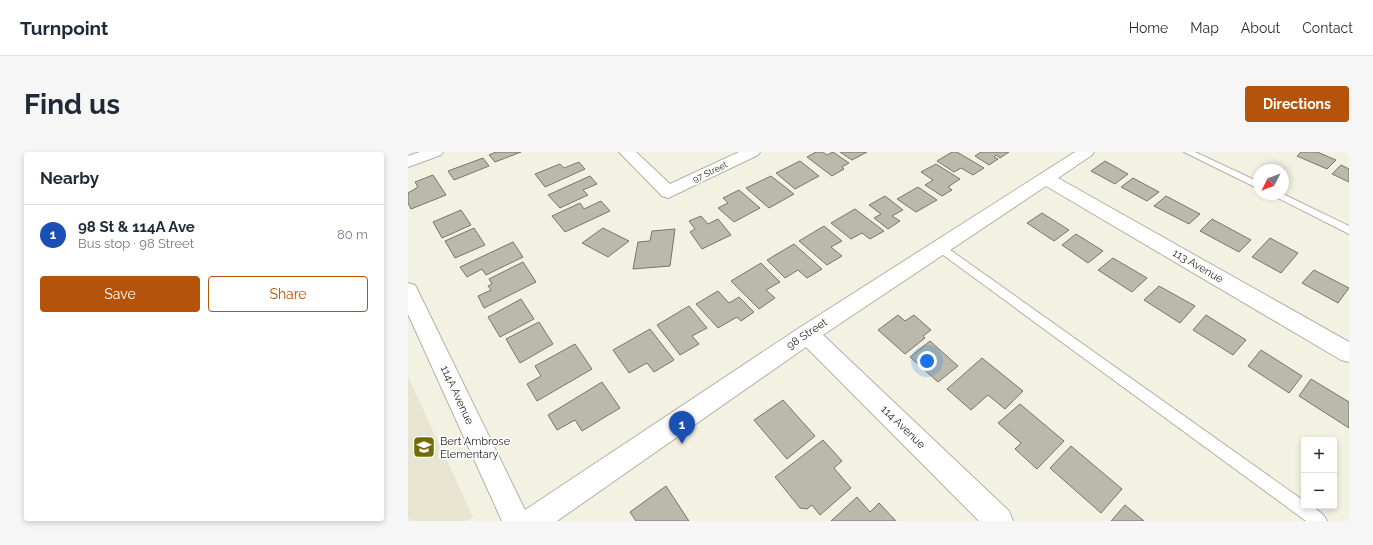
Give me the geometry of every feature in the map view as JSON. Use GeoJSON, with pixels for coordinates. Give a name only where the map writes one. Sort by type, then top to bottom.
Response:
{"type":"FeatureCollection","features":[{"type":"Feature","properties":{"kind":"street"},"geometry":{"type":"LineString","coordinates":[[408,162],[435,152]]}},
{"type":"Feature","properties":{"kind":"street","name":"97 Street"},"geometry":{"type":"LineString","coordinates":[[627,152],[668,192],[752,152]]}},
{"type":"Feature","properties":{"kind":"street","name":"98 Street"},"geometry":{"type":"LineString","coordinates":[[533,521],[807,334],[939,246],[1086,152]]}},
{"type":"Feature","properties":{"kind":"street","name":"113 Avenue"},"geometry":{"type":"LineString","coordinates":[[1046,179],[1349,353]]}},
{"type":"Feature","properties":{"kind":"street","name":"114A Avenue"},"geometry":{"type":"LineString","coordinates":[[408,291],[516,521]]}},
{"type":"Feature","properties":{"kind":"street","name":"114 Avenue"},"geometry":{"type":"LineString","coordinates":[[807,334],[998,521]]}},
{"type":"Feature","properties":{"kind":"lane"},"geometry":{"type":"LineString","coordinates":[[1188,152],[1253,183]]}},
{"type":"Feature","properties":{"kind":"lane"},"geometry":{"type":"LineString","coordinates":[[1287,200],[1349,230]]}},
{"type":"Feature","properties":{"kind":"lane"},"geometry":{"type":"LineString","coordinates":[[939,246],[1319,521]]}},
{"type":"Feature","properties":{"kind":"shaded area","name":"Bert Ambrose Elementary"},"geometry":{"type":"Polygon","coordinates":[[[408,377],[473,517],[467,521],[408,521],[408,377]]]}},
{"type":"Feature","properties":{"kind":"building"},"geometry":{"type":"Polygon","coordinates":[[[496,152],[521,152],[495,162],[489,155],[496,152]]]}},
{"type":"Feature","properties":{"kind":"building"},"geometry":{"type":"Polygon","coordinates":[[[816,152],[823,152],[827,155],[833,152],[849,163],[842,167],[844,169],[832,176],[807,157],[816,152]]]}},
{"type":"Feature","properties":{"kind":"building"},"geometry":{"type":"Polygon","coordinates":[[[840,152],[867,152],[852,160],[840,152]]]}},
{"type":"Feature","properties":{"kind":"building"},"geometry":{"type":"Polygon","coordinates":[[[952,152],[957,152],[984,168],[973,175],[961,168],[954,172],[937,161],[952,152]]]}},
{"type":"Feature","properties":{"kind":"building"},"geometry":{"type":"Polygon","coordinates":[[[981,152],[1009,152],[1000,158],[996,155],[994,157],[998,159],[989,165],[975,156],[981,152]]]}},
{"type":"Feature","properties":{"kind":"building"},"geometry":{"type":"Polygon","coordinates":[[[1301,152],[1317,152],[1336,160],[1327,169],[1297,156],[1301,152]]]}},
{"type":"Feature","properties":{"kind":"building"},"geometry":{"type":"Polygon","coordinates":[[[483,158],[489,166],[454,180],[448,171],[483,158]]]}},
{"type":"Feature","properties":{"kind":"building"},"geometry":{"type":"Polygon","coordinates":[[[800,161],[819,176],[795,189],[776,173],[800,161]]]}},
{"type":"Feature","properties":{"kind":"building"},"geometry":{"type":"Polygon","coordinates":[[[1105,161],[1128,174],[1115,184],[1091,171],[1105,161]]]}},
{"type":"Feature","properties":{"kind":"building"},"geometry":{"type":"Polygon","coordinates":[[[579,162],[585,169],[545,187],[535,174],[560,164],[564,168],[579,162]]]}},
{"type":"Feature","properties":{"kind":"building"},"geometry":{"type":"Polygon","coordinates":[[[936,164],[960,179],[948,187],[952,190],[942,196],[925,185],[933,180],[921,172],[936,164]]]}},
{"type":"Feature","properties":{"kind":"building"},"geometry":{"type":"Polygon","coordinates":[[[1341,165],[1349,169],[1349,182],[1332,174],[1341,165]]]}},
{"type":"Feature","properties":{"kind":"building"},"geometry":{"type":"Polygon","coordinates":[[[433,175],[446,195],[411,209],[408,203],[408,193],[418,187],[415,182],[433,175]]]}},
{"type":"Feature","properties":{"kind":"building"},"geometry":{"type":"Polygon","coordinates":[[[590,176],[597,184],[583,190],[588,195],[560,208],[548,195],[590,176]]]}},
{"type":"Feature","properties":{"kind":"building"},"geometry":{"type":"Polygon","coordinates":[[[771,176],[794,194],[769,208],[746,188],[771,176]]]}},
{"type":"Feature","properties":{"kind":"building"},"geometry":{"type":"Polygon","coordinates":[[[1133,178],[1159,192],[1147,201],[1121,187],[1133,178]]]}},
{"type":"Feature","properties":{"kind":"building"},"geometry":{"type":"Polygon","coordinates":[[[918,187],[937,200],[916,212],[897,199],[918,187]]]}},
{"type":"Feature","properties":{"kind":"building"},"geometry":{"type":"Polygon","coordinates":[[[739,190],[760,208],[734,222],[718,208],[728,203],[723,198],[739,190]]]}},
{"type":"Feature","properties":{"kind":"building"},"geometry":{"type":"Polygon","coordinates":[[[885,196],[903,210],[892,216],[900,221],[888,229],[874,218],[881,214],[869,205],[885,196]]]}},
{"type":"Feature","properties":{"kind":"building"},"geometry":{"type":"Polygon","coordinates":[[[1166,196],[1200,214],[1189,224],[1154,206],[1166,196]]]}},
{"type":"Feature","properties":{"kind":"building"},"geometry":{"type":"Polygon","coordinates":[[[601,201],[610,211],[565,232],[552,216],[580,203],[584,209],[601,201]]]}},
{"type":"Feature","properties":{"kind":"building"},"geometry":{"type":"Polygon","coordinates":[[[855,209],[884,231],[870,239],[862,233],[851,239],[831,223],[855,209]]]}},
{"type":"Feature","properties":{"kind":"building"},"geometry":{"type":"Polygon","coordinates":[[[461,210],[471,225],[442,238],[433,222],[461,210]]]}},
{"type":"Feature","properties":{"kind":"building"},"geometry":{"type":"Polygon","coordinates":[[[1042,213],[1069,230],[1054,241],[1027,223],[1042,213]]]}},
{"type":"Feature","properties":{"kind":"building"},"geometry":{"type":"Polygon","coordinates":[[[701,216],[708,224],[718,219],[731,235],[702,249],[690,232],[695,229],[689,221],[701,216]]]}},
{"type":"Feature","properties":{"kind":"building"},"geometry":{"type":"Polygon","coordinates":[[[1212,219],[1251,240],[1239,252],[1200,231],[1212,219]]]}},
{"type":"Feature","properties":{"kind":"building"},"geometry":{"type":"Polygon","coordinates":[[[824,226],[842,241],[831,247],[842,256],[827,265],[799,241],[824,226]]]}},
{"type":"Feature","properties":{"kind":"building"},"geometry":{"type":"Polygon","coordinates":[[[474,228],[485,245],[455,258],[445,241],[474,228]]]}},
{"type":"Feature","properties":{"kind":"building"},"geometry":{"type":"Polygon","coordinates":[[[603,228],[629,241],[608,257],[582,243],[603,228]]]}},
{"type":"Feature","properties":{"kind":"building"},"geometry":{"type":"Polygon","coordinates":[[[675,229],[670,266],[633,269],[638,242],[650,241],[652,231],[675,229]]]}},
{"type":"Feature","properties":{"kind":"building"},"geometry":{"type":"Polygon","coordinates":[[[1076,234],[1103,251],[1088,263],[1062,245],[1076,234]]]}},
{"type":"Feature","properties":{"kind":"building"},"geometry":{"type":"Polygon","coordinates":[[[1270,238],[1298,253],[1281,273],[1252,257],[1270,238]]]}},
{"type":"Feature","properties":{"kind":"building"},"geometry":{"type":"Polygon","coordinates":[[[513,242],[523,257],[486,275],[482,269],[467,277],[460,267],[513,242]]]}},
{"type":"Feature","properties":{"kind":"building"},"geometry":{"type":"Polygon","coordinates":[[[794,244],[822,269],[807,278],[798,270],[785,278],[767,260],[794,244]]]}},
{"type":"Feature","properties":{"kind":"building"},"geometry":{"type":"Polygon","coordinates":[[[1113,258],[1147,278],[1132,292],[1098,270],[1113,258]]]}},
{"type":"Feature","properties":{"kind":"building"},"geometry":{"type":"Polygon","coordinates":[[[523,262],[536,282],[484,308],[478,296],[491,290],[488,286],[492,284],[489,279],[523,262]]]}},
{"type":"Feature","properties":{"kind":"building"},"geometry":{"type":"Polygon","coordinates":[[[761,263],[780,282],[766,290],[775,298],[759,309],[731,281],[761,263]]]}},
{"type":"Feature","properties":{"kind":"building"},"geometry":{"type":"Polygon","coordinates":[[[1314,270],[1349,288],[1338,303],[1302,283],[1314,270]]]}},
{"type":"Feature","properties":{"kind":"building"},"geometry":{"type":"Polygon","coordinates":[[[1159,286],[1195,306],[1180,323],[1144,300],[1159,286]]]}},
{"type":"Feature","properties":{"kind":"building"},"geometry":{"type":"Polygon","coordinates":[[[718,291],[729,303],[739,297],[754,312],[741,321],[737,317],[718,328],[696,304],[718,291]]]}},
{"type":"Feature","properties":{"kind":"building"},"geometry":{"type":"Polygon","coordinates":[[[521,299],[534,319],[500,337],[488,317],[521,299]]]}},
{"type":"Feature","properties":{"kind":"building"},"geometry":{"type":"Polygon","coordinates":[[[689,306],[707,328],[692,336],[699,344],[680,355],[657,325],[689,306]]]}},
{"type":"Feature","properties":{"kind":"building"},"geometry":{"type":"Polygon","coordinates":[[[898,315],[905,321],[914,315],[931,330],[923,336],[925,338],[905,354],[878,330],[898,315]]]}},
{"type":"Feature","properties":{"kind":"building"},"geometry":{"type":"Polygon","coordinates":[[[1206,315],[1246,340],[1233,355],[1193,330],[1206,315]]]}},
{"type":"Feature","properties":{"kind":"building"},"geometry":{"type":"Polygon","coordinates":[[[539,322],[553,344],[520,363],[506,339],[539,322]]]}},
{"type":"Feature","properties":{"kind":"building"},"geometry":{"type":"Polygon","coordinates":[[[650,329],[674,360],[654,372],[647,363],[629,373],[613,350],[650,329]]]}},
{"type":"Feature","properties":{"kind":"building"},"geometry":{"type":"Polygon","coordinates":[[[930,341],[958,366],[938,382],[910,357],[930,341]]]}},
{"type":"Feature","properties":{"kind":"building"},"geometry":{"type":"Polygon","coordinates":[[[575,344],[592,369],[537,401],[527,384],[541,376],[535,366],[575,344]]]}},
{"type":"Feature","properties":{"kind":"building"},"geometry":{"type":"Polygon","coordinates":[[[1261,350],[1302,376],[1289,393],[1248,366],[1261,350]]]}},
{"type":"Feature","properties":{"kind":"building"},"geometry":{"type":"Polygon","coordinates":[[[982,358],[1023,391],[1005,409],[988,395],[971,410],[947,389],[982,358]]]}},
{"type":"Feature","properties":{"kind":"building"},"geometry":{"type":"Polygon","coordinates":[[[1311,379],[1349,402],[1349,428],[1299,396],[1311,379]]]}},
{"type":"Feature","properties":{"kind":"building"},"geometry":{"type":"Polygon","coordinates":[[[602,382],[620,408],[582,431],[575,420],[557,430],[548,415],[602,382]]]}},
{"type":"Feature","properties":{"kind":"building"},"geometry":{"type":"Polygon","coordinates":[[[783,400],[815,436],[787,459],[754,420],[783,400]]]}},
{"type":"Feature","properties":{"kind":"building"},"geometry":{"type":"Polygon","coordinates":[[[1020,404],[1064,441],[1037,469],[1015,449],[1021,443],[998,423],[1020,404]]]}},
{"type":"Feature","properties":{"kind":"building"},"geometry":{"type":"Polygon","coordinates":[[[823,440],[842,461],[834,468],[851,488],[820,515],[812,505],[807,509],[800,508],[775,477],[823,440]]]}},
{"type":"Feature","properties":{"kind":"building"},"geometry":{"type":"Polygon","coordinates":[[[1071,446],[1122,489],[1101,513],[1050,468],[1071,446]]]}},
{"type":"Feature","properties":{"kind":"building"},"geometry":{"type":"Polygon","coordinates":[[[666,486],[689,521],[636,521],[630,512],[666,486]]]}},
{"type":"Feature","properties":{"kind":"building"},"geometry":{"type":"Polygon","coordinates":[[[857,497],[870,512],[879,503],[896,521],[831,521],[857,497]]]}},
{"type":"Feature","properties":{"kind":"building"},"geometry":{"type":"Polygon","coordinates":[[[1125,505],[1144,521],[1111,521],[1125,505]]]}},
{"type":"Feature","properties":{"kind":"place","name":"98 St & 114A Ave"},"geometry":{"type":"Point","coordinates":[682,444]}},
{"type":"Feature","properties":{"kind":"place","name":"Bert Ambrose Elementary"},"geometry":{"type":"Point","coordinates":[424,447]}}]}
